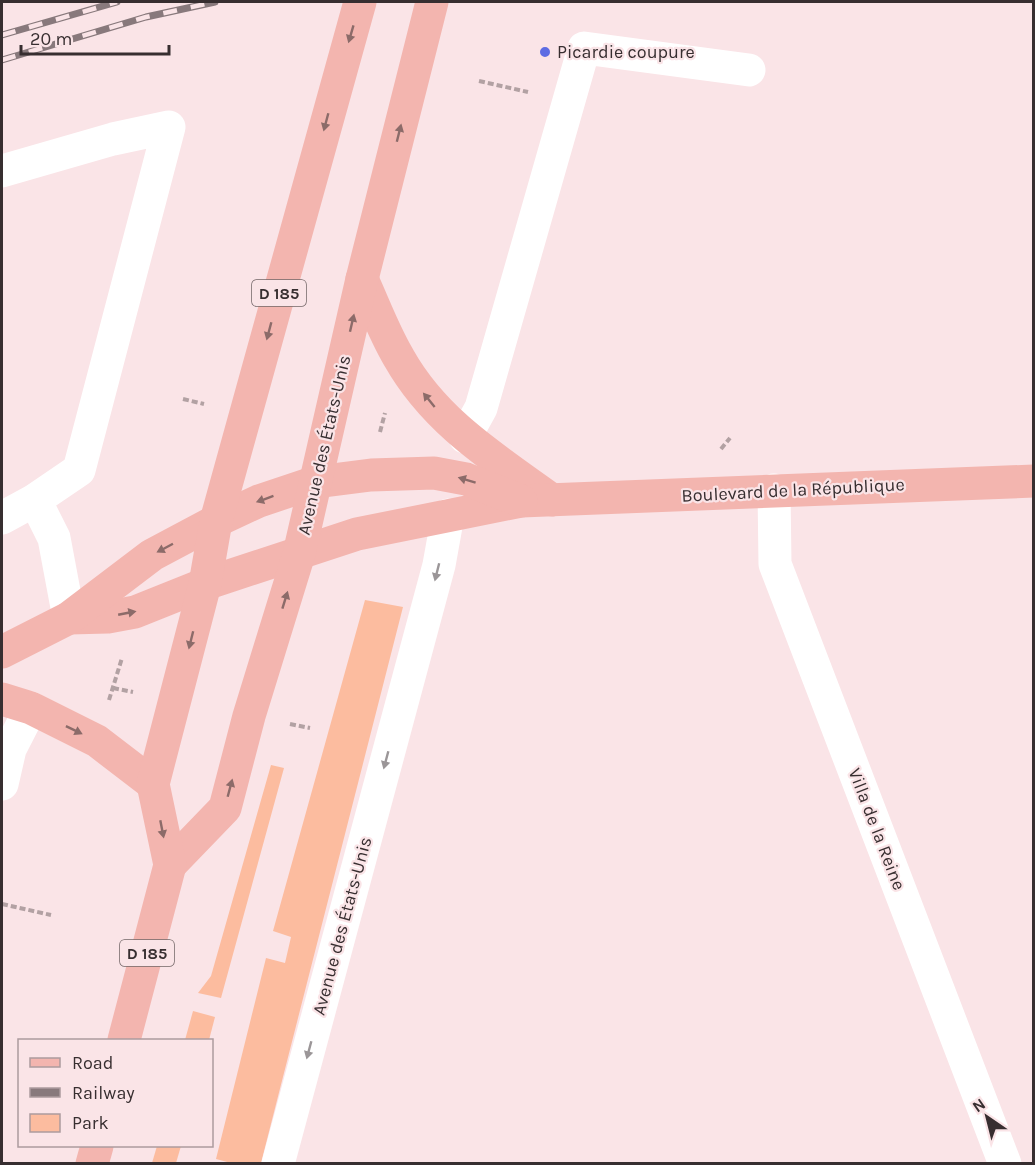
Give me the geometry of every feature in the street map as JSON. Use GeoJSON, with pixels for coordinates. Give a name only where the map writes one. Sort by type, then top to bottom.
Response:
{"type":"FeatureCollection","features":[{"type":"Feature","properties":{"kind":"main road","name":"Avenue des États-Unis"},"geometry":{"type":"LineString","coordinates":[[125,1039],[170,865],[153,784],[205,584],[216,521],[360,2]]}},
{"type":"Feature","properties":{"kind":"main road","name":"Avenue des États-Unis"},"geometry":{"type":"LineString","coordinates":[[170,865],[225,807],[249,716],[299,554],[362,279],[432,2]]}},
{"type":"Feature","properties":{"kind":"main road"},"geometry":{"type":"LineString","coordinates":[[362,279],[399,358],[430,403],[537,501]]}},
{"type":"Feature","properties":{"kind":"main road","name":"Boulevard de la République"},"geometry":{"type":"LineString","coordinates":[[2,652],[69,618],[152,555],[259,501],[316,482],[371,475],[434,473],[466,479],[537,501]]}},
{"type":"Feature","properties":{"kind":"main road","name":"Boulevard de la République"},"geometry":{"type":"LineString","coordinates":[[69,618],[108,617],[135,612],[205,584],[357,534],[448,515],[537,501],[1034,481]]}},
{"type":"Feature","properties":{"kind":"main road"},"geometry":{"type":"LineString","coordinates":[[16,704],[97,741],[153,784]]}},
{"type":"Feature","properties":{"kind":"main road"},"geometry":{"type":"LineString","coordinates":[[92,1164],[97,1147]]}},
{"type":"Feature","properties":{"kind":"street"},"geometry":{"type":"LineString","coordinates":[[465,437],[481,408],[584,48],[749,70]]}},
{"type":"Feature","properties":{"kind":"street"},"geometry":{"type":"LineString","coordinates":[[2,171],[113,139],[170,127],[79,470],[35,500],[2,518]]}},
{"type":"Feature","properties":{"kind":"street","name":"Villa de la Reine"},"geometry":{"type":"LineString","coordinates":[[774,490],[775,564],[1005,1164]]}},
{"type":"Feature","properties":{"kind":"street"},"geometry":{"type":"LineString","coordinates":[[35,500],[54,538],[69,618]]}},
{"type":"Feature","properties":{"kind":"street","name":"Avenue des États-Unis"},"geometry":{"type":"LineString","coordinates":[[278,1164],[439,565],[448,515]]}},
{"type":"Feature","properties":{"kind":"street"},"geometry":{"type":"LineString","coordinates":[[2,784],[10,749],[16,704]]}},
{"type":"Feature","properties":{"kind":"path"},"geometry":{"type":"LineString","coordinates":[[2,904],[51,915]]}},
{"type":"Feature","properties":{"kind":"green space"},"geometry":{"type":"Polygon","coordinates":[[[365,600],[403,607],[261,1163],[231,1163],[216,1159],[266,958],[285,963],[291,937],[273,931],[365,600]]]}},
{"type":"Feature","properties":{"kind":"green space"},"geometry":{"type":"Polygon","coordinates":[[[271,765],[284,768],[221,998],[198,993],[211,976],[271,765]]]}},
{"type":"Feature","properties":{"kind":"green space"},"geometry":{"type":"Polygon","coordinates":[[[193,1011],[215,1017],[209,1039],[185,1039],[193,1011]]]}},
{"type":"Feature","properties":{"kind":"green space"},"geometry":{"type":"Polygon","coordinates":[[[157,1147],[181,1147],[176,1163],[152,1163],[157,1147]]]}},
{"type":"Feature","properties":{"kind":"railway"},"geometry":{"type":"LineString","coordinates":[[2,35],[117,2]]}},
{"type":"Feature","properties":{"kind":"railway"},"geometry":{"type":"LineString","coordinates":[[2,60],[146,17],[215,2]]}},
{"type":"Feature","properties":{"kind":"place","name":"Picardie coupure"},"geometry":{"type":"Point","coordinates":[545,52]}}]}
